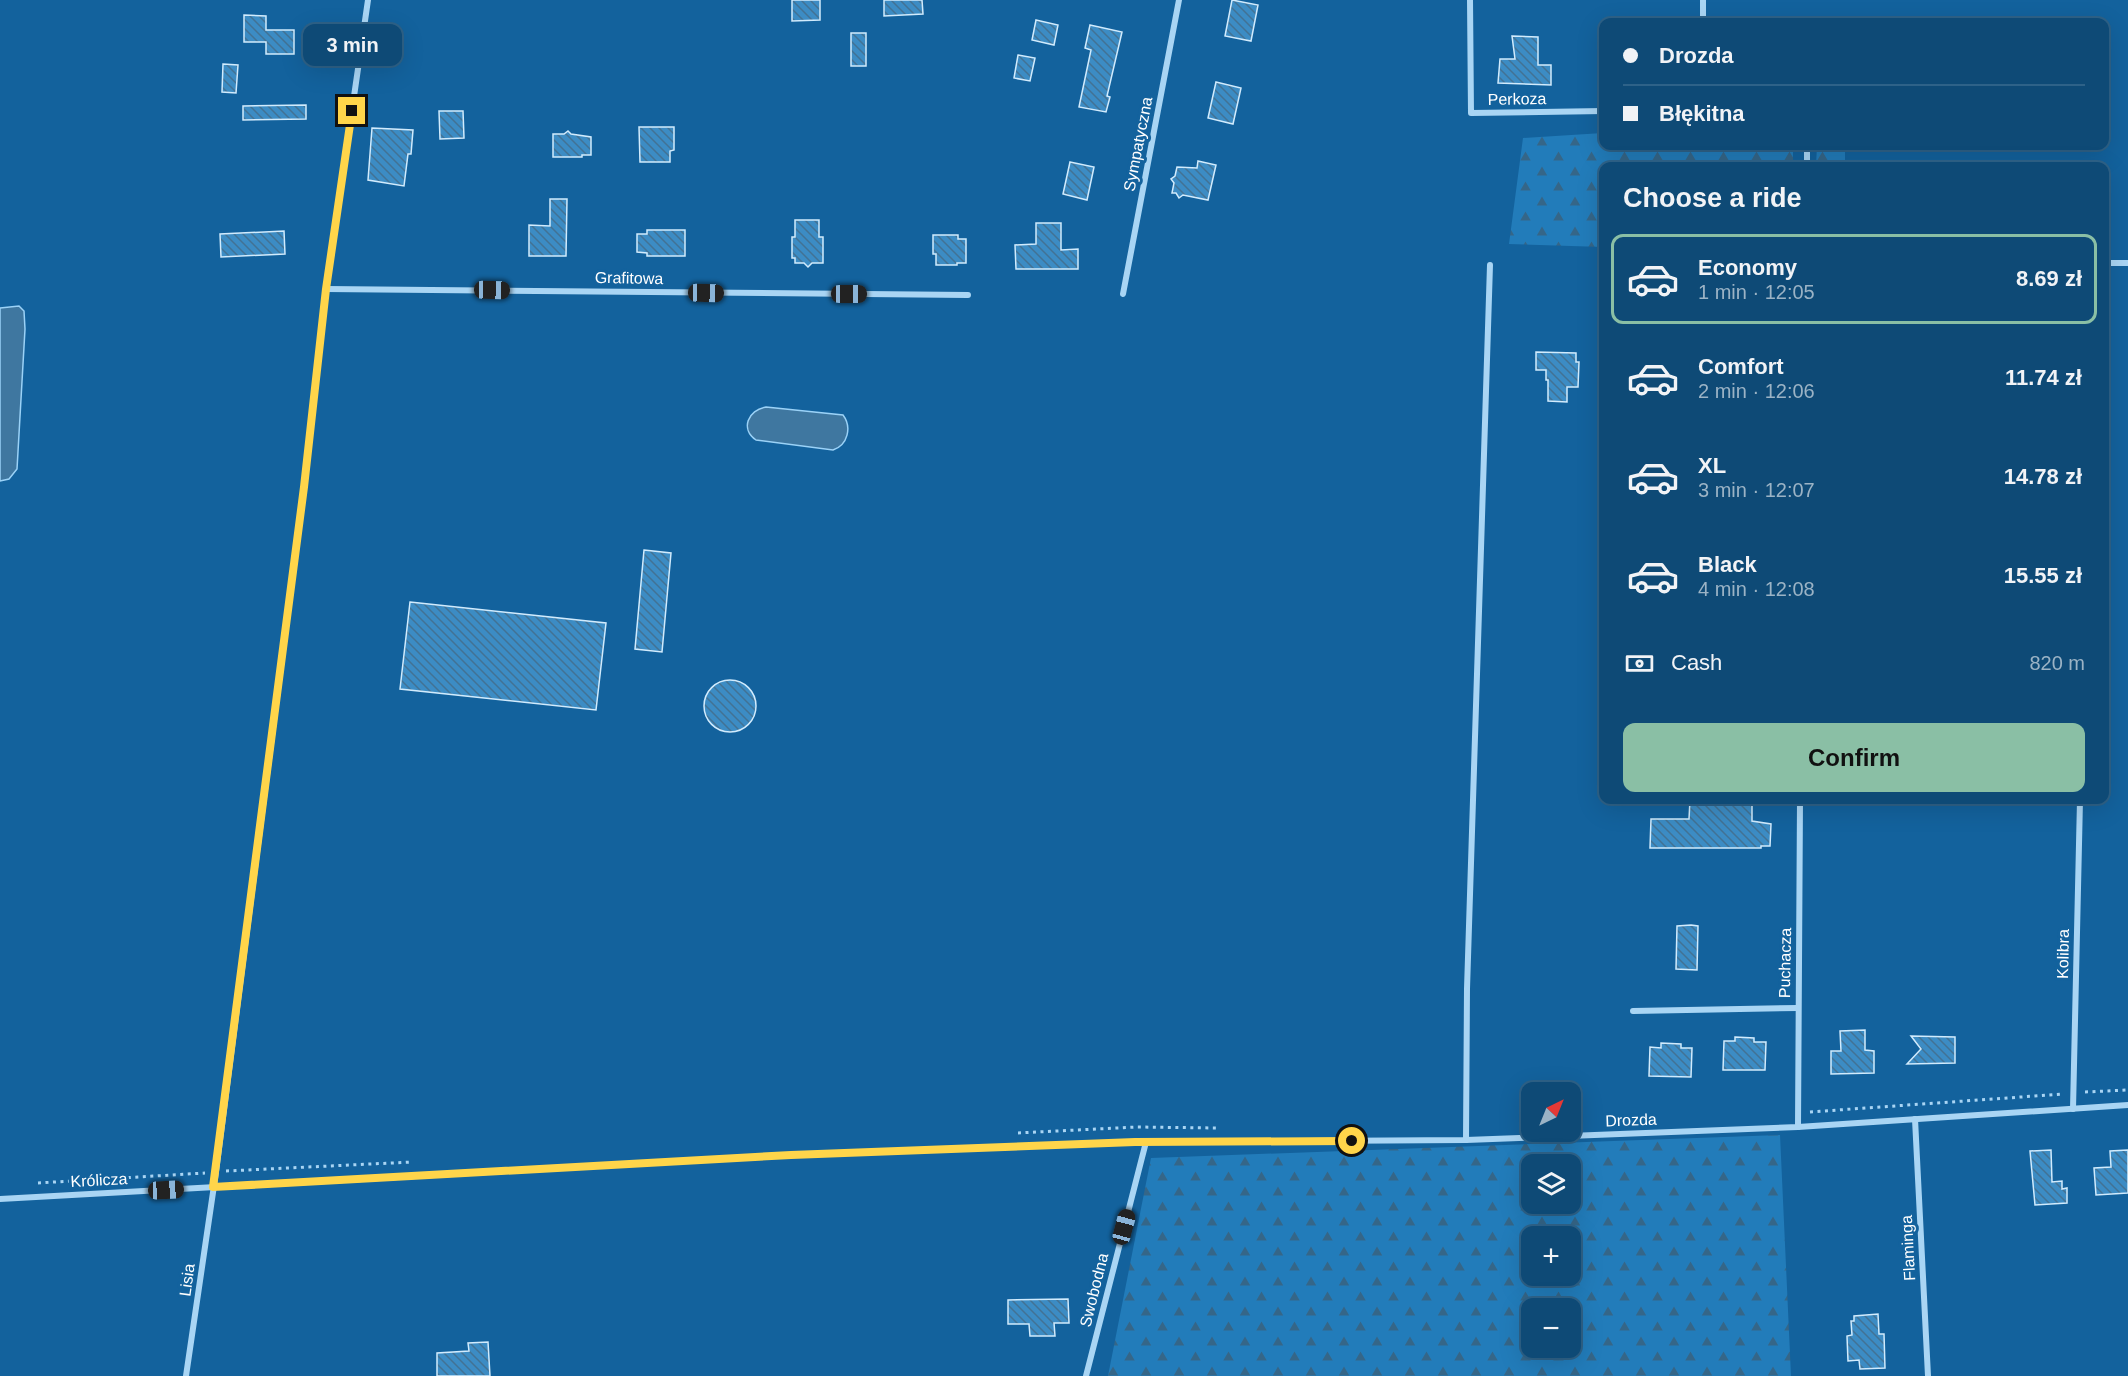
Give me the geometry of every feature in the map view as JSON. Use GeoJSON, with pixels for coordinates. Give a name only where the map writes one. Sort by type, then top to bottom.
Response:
{"type":"FeatureCollection","features":[{"type":"Feature","properties":{"kind":"street","name":"Lisia"},"geometry":{"type":"LineString","coordinates":[[186,1376],[213,1187],[304,487],[326,289],[368,0]]}},
{"type":"Feature","properties":{"kind":"street","name":"Sympatyczna"},"geometry":{"type":"LineString","coordinates":[[1123,294],[1179,0]]}},
{"type":"Feature","properties":{"kind":"street","name":"Perkoza"},"geometry":{"type":"LineString","coordinates":[[1470,0],[1471,113],[1599,111]]}},
{"type":"Feature","properties":{"kind":"street"},"geometry":{"type":"LineString","coordinates":[[1703,0],[1703,18]]}},
{"type":"Feature","properties":{"kind":"street"},"geometry":{"type":"LineString","coordinates":[[2109,263],[2128,263]]}},
{"type":"Feature","properties":{"kind":"street"},"geometry":{"type":"LineString","coordinates":[[1466,1140],[1468,978],[1490,265]]}},
{"type":"Feature","properties":{"kind":"street","name":"Grafitowa"},"geometry":{"type":"LineString","coordinates":[[326,289],[968,295]]}},
{"type":"Feature","properties":{"kind":"street","name":"Puchacza"},"geometry":{"type":"LineString","coordinates":[[1798,1126],[1800,804]]}},
{"type":"Feature","properties":{"kind":"street","name":"Kolibra"},"geometry":{"type":"LineString","coordinates":[[2073,1109],[2079,804]]}},
{"type":"Feature","properties":{"kind":"street"},"geometry":{"type":"LineString","coordinates":[[1633,1011],[1798,1008]]}},
{"type":"Feature","properties":{"kind":"street","name":"Drozda"},"geometry":{"type":"LineString","coordinates":[[1135,1142],[1466,1140],[1798,1126],[2128,1105]]}},
{"type":"Feature","properties":{"kind":"street","name":"Flaminga"},"geometry":{"type":"LineString","coordinates":[[1915,1119],[1929,1376]]}},
{"type":"Feature","properties":{"kind":"street","name":"Królicza"},"geometry":{"type":"LineString","coordinates":[[0,1199],[791,1155],[1135,1142]]}},
{"type":"Feature","properties":{"kind":"street","name":"Swobodna"},"geometry":{"type":"LineString","coordinates":[[1086,1376],[1146,1142]]}},
{"type":"Feature","properties":{"kind":"path"},"geometry":{"type":"LineString","coordinates":[[1797,1113],[2128,1090]]}},
{"type":"Feature","properties":{"kind":"green space"},"geometry":{"type":"Polygon","coordinates":[[[1599,133],[1599,150],[1793,150],[1793,162],[1599,162],[1599,247],[1509,244],[1523,138],[1599,133]]]}},
{"type":"Feature","properties":{"kind":"green space"},"geometry":{"type":"Polygon","coordinates":[[[1817,150],[1845,150],[1845,162],[1816,162],[1817,150]]]}},
{"type":"Feature","properties":{"kind":"green space"},"geometry":{"type":"Polygon","coordinates":[[[1780,1135],[1791,1376],[1108,1376],[1151,1158],[1780,1135]]]}},
{"type":"Feature","properties":{"kind":"shaded area"},"geometry":{"type":"Polygon","coordinates":[[[19,306],[24,311],[25,329],[17,469],[9,479],[0,481],[0,308],[19,306]]]}},
{"type":"Feature","properties":{"kind":"shaded area"},"geometry":{"type":"Polygon","coordinates":[[[766,407],[843,415],[848,430],[847,435],[842,444],[833,450],[756,440],[748,431],[748,420],[755,412],[766,407]]]}},
{"type":"Feature","properties":{"kind":"building"},"geometry":{"type":"Polygon","coordinates":[[[792,0],[820,0],[820,20],[792,21],[792,0]]]}},
{"type":"Feature","properties":{"kind":"building"},"geometry":{"type":"Polygon","coordinates":[[[884,0],[922,0],[923,14],[884,16],[884,0]]]}},
{"type":"Feature","properties":{"kind":"building"},"geometry":{"type":"Polygon","coordinates":[[[1232,0],[1258,5],[1251,41],[1225,36],[1232,0]]]}},
{"type":"Feature","properties":{"kind":"building"},"geometry":{"type":"Polygon","coordinates":[[[244,15],[266,16],[266,30],[294,30],[294,54],[266,54],[266,42],[244,42],[244,15]]]}},
{"type":"Feature","properties":{"kind":"building"},"geometry":{"type":"Polygon","coordinates":[[[1036,20],[1058,25],[1054,45],[1032,40],[1036,20]]]}},
{"type":"Feature","properties":{"kind":"building"},"geometry":{"type":"Polygon","coordinates":[[[1090,25],[1122,32],[1107,96],[1110,97],[1106,112],[1079,107],[1091,50],[1085,48],[1090,25]]]}},
{"type":"Feature","properties":{"kind":"building"},"geometry":{"type":"Polygon","coordinates":[[[851,33],[866,33],[866,66],[851,66],[851,33]]]}},
{"type":"Feature","properties":{"kind":"building"},"geometry":{"type":"Polygon","coordinates":[[[1512,36],[1538,37],[1538,65],[1551,65],[1551,85],[1498,83],[1500,59],[1515,59],[1512,36]]]}},
{"type":"Feature","properties":{"kind":"building"},"geometry":{"type":"Polygon","coordinates":[[[1018,55],[1035,58],[1030,81],[1014,78],[1018,55]]]}},
{"type":"Feature","properties":{"kind":"building"},"geometry":{"type":"Polygon","coordinates":[[[223,64],[238,65],[236,93],[222,92],[223,64]]]}},
{"type":"Feature","properties":{"kind":"building"},"geometry":{"type":"Polygon","coordinates":[[[1216,82],[1241,88],[1233,124],[1208,118],[1216,82]]]}},
{"type":"Feature","properties":{"kind":"building"},"geometry":{"type":"Polygon","coordinates":[[[306,105],[306,119],[243,120],[243,106],[306,105]]]}},
{"type":"Feature","properties":{"kind":"building"},"geometry":{"type":"Polygon","coordinates":[[[439,111],[463,111],[464,138],[440,139],[439,111]]]}},
{"type":"Feature","properties":{"kind":"building"},"geometry":{"type":"Polygon","coordinates":[[[639,127],[674,127],[674,150],[670,151],[670,162],[640,162],[639,127]]]}},
{"type":"Feature","properties":{"kind":"building"},"geometry":{"type":"Polygon","coordinates":[[[372,128],[413,130],[411,154],[408,154],[404,186],[368,180],[372,128]]]}},
{"type":"Feature","properties":{"kind":"building"},"geometry":{"type":"Polygon","coordinates":[[[568,131],[571,134],[591,137],[591,155],[553,157],[553,134],[564,134],[568,131]]]}},
{"type":"Feature","properties":{"kind":"building"},"geometry":{"type":"Polygon","coordinates":[[[1198,161],[1216,165],[1208,200],[1183,195],[1179,198],[1176,193],[1172,193],[1174,183],[1171,179],[1175,176],[1177,167],[1197,168],[1198,161]]]}},
{"type":"Feature","properties":{"kind":"building"},"geometry":{"type":"Polygon","coordinates":[[[1070,162],[1094,167],[1087,200],[1063,194],[1070,162]]]}},
{"type":"Feature","properties":{"kind":"building"},"geometry":{"type":"Polygon","coordinates":[[[550,199],[567,199],[566,256],[529,256],[529,225],[550,226],[550,199]]]}},
{"type":"Feature","properties":{"kind":"building"},"geometry":{"type":"Polygon","coordinates":[[[795,220],[819,220],[819,237],[823,237],[823,263],[812,263],[808,267],[804,263],[795,263],[795,258],[792,258],[792,237],[795,237],[795,220]]]}},
{"type":"Feature","properties":{"kind":"building"},"geometry":{"type":"Polygon","coordinates":[[[1036,223],[1061,223],[1061,250],[1078,249],[1078,269],[1016,269],[1015,245],[1036,244],[1036,223]]]}},
{"type":"Feature","properties":{"kind":"building"},"geometry":{"type":"Polygon","coordinates":[[[647,230],[685,230],[685,256],[647,256],[647,253],[637,252],[637,234],[647,234],[647,230]]]}},
{"type":"Feature","properties":{"kind":"building"},"geometry":{"type":"Polygon","coordinates":[[[284,231],[285,254],[221,257],[220,234],[284,231]]]}},
{"type":"Feature","properties":{"kind":"building"},"geometry":{"type":"Polygon","coordinates":[[[933,235],[958,235],[958,239],[966,239],[966,263],[936,265],[936,254],[933,254],[933,235]]]}},
{"type":"Feature","properties":{"kind":"building"},"geometry":{"type":"Polygon","coordinates":[[[1536,352],[1576,353],[1576,362],[1579,362],[1578,387],[1567,387],[1567,402],[1548,401],[1546,370],[1536,370],[1536,352]]]}},
{"type":"Feature","properties":{"kind":"building"},"geometry":{"type":"Polygon","coordinates":[[[644,550],[671,553],[662,652],[635,649],[644,550]]]}},
{"type":"Feature","properties":{"kind":"building"},"geometry":{"type":"Polygon","coordinates":[[[410,602],[606,623],[596,710],[400,689],[410,602]]]}},
{"type":"Feature","properties":{"kind":"building"},"geometry":{"type":"Polygon","coordinates":[[[730,680],[744,684],[752,692],[756,706],[752,720],[744,728],[730,732],[716,728],[708,720],[704,706],[708,692],[716,684],[730,680]]]}},
{"type":"Feature","properties":{"kind":"building"},"geometry":{"type":"Polygon","coordinates":[[[1690,804],[1752,804],[1752,821],[1771,824],[1770,846],[1761,846],[1761,848],[1650,848],[1651,819],[1689,819],[1690,804]]]}},
{"type":"Feature","properties":{"kind":"building"},"geometry":{"type":"Polygon","coordinates":[[[1677,926],[1698,926],[1697,970],[1676,969],[1677,926]]]}},
{"type":"Feature","properties":{"kind":"building"},"geometry":{"type":"Polygon","coordinates":[[[1865,1030],[1865,1050],[1874,1051],[1874,1073],[1831,1074],[1831,1051],[1841,1051],[1840,1031],[1865,1030]]]}},
{"type":"Feature","properties":{"kind":"building"},"geometry":{"type":"Polygon","coordinates":[[[1911,1036],[1955,1037],[1955,1063],[1907,1064],[1921,1049],[1911,1036]]]}},
{"type":"Feature","properties":{"kind":"building"},"geometry":{"type":"Polygon","coordinates":[[[1735,1037],[1754,1038],[1754,1042],[1766,1042],[1765,1070],[1723,1070],[1724,1041],[1735,1041],[1735,1037]]]}},
{"type":"Feature","properties":{"kind":"building"},"geometry":{"type":"Polygon","coordinates":[[[1661,1043],[1681,1044],[1681,1048],[1692,1048],[1691,1077],[1649,1076],[1650,1047],[1661,1048],[1661,1043]]]}},
{"type":"Feature","properties":{"kind":"building"},"geometry":{"type":"Polygon","coordinates":[[[2051,1150],[2052,1182],[2062,1181],[2062,1189],[2067,1188],[2067,1203],[2035,1205],[2030,1151],[2051,1150]]]}},
{"type":"Feature","properties":{"kind":"building"},"geometry":{"type":"Polygon","coordinates":[[[2128,1150],[2128,1193],[2096,1195],[2094,1168],[2111,1167],[2110,1151],[2128,1150]]]}},
{"type":"Feature","properties":{"kind":"building"},"geometry":{"type":"Polygon","coordinates":[[[1068,1299],[1069,1323],[1054,1323],[1055,1336],[1030,1336],[1029,1324],[1008,1324],[1008,1300],[1068,1299]]]}},
{"type":"Feature","properties":{"kind":"building"},"geometry":{"type":"Polygon","coordinates":[[[1878,1314],[1879,1334],[1884,1334],[1885,1368],[1860,1369],[1859,1360],[1848,1361],[1847,1336],[1852,1335],[1851,1321],[1854,1321],[1854,1316],[1878,1314]]]}},
{"type":"Feature","properties":{"kind":"building"},"geometry":{"type":"Polygon","coordinates":[[[488,1342],[490,1376],[437,1376],[437,1353],[469,1351],[468,1343],[488,1342]]]}},
{"type":"Feature","properties":{"kind":"route"},"geometry":{"type":"LineString","coordinates":[[352,111],[326,289],[304,487],[213,1187],[791,1155],[1135,1142],[1352,1141]]}}]}
